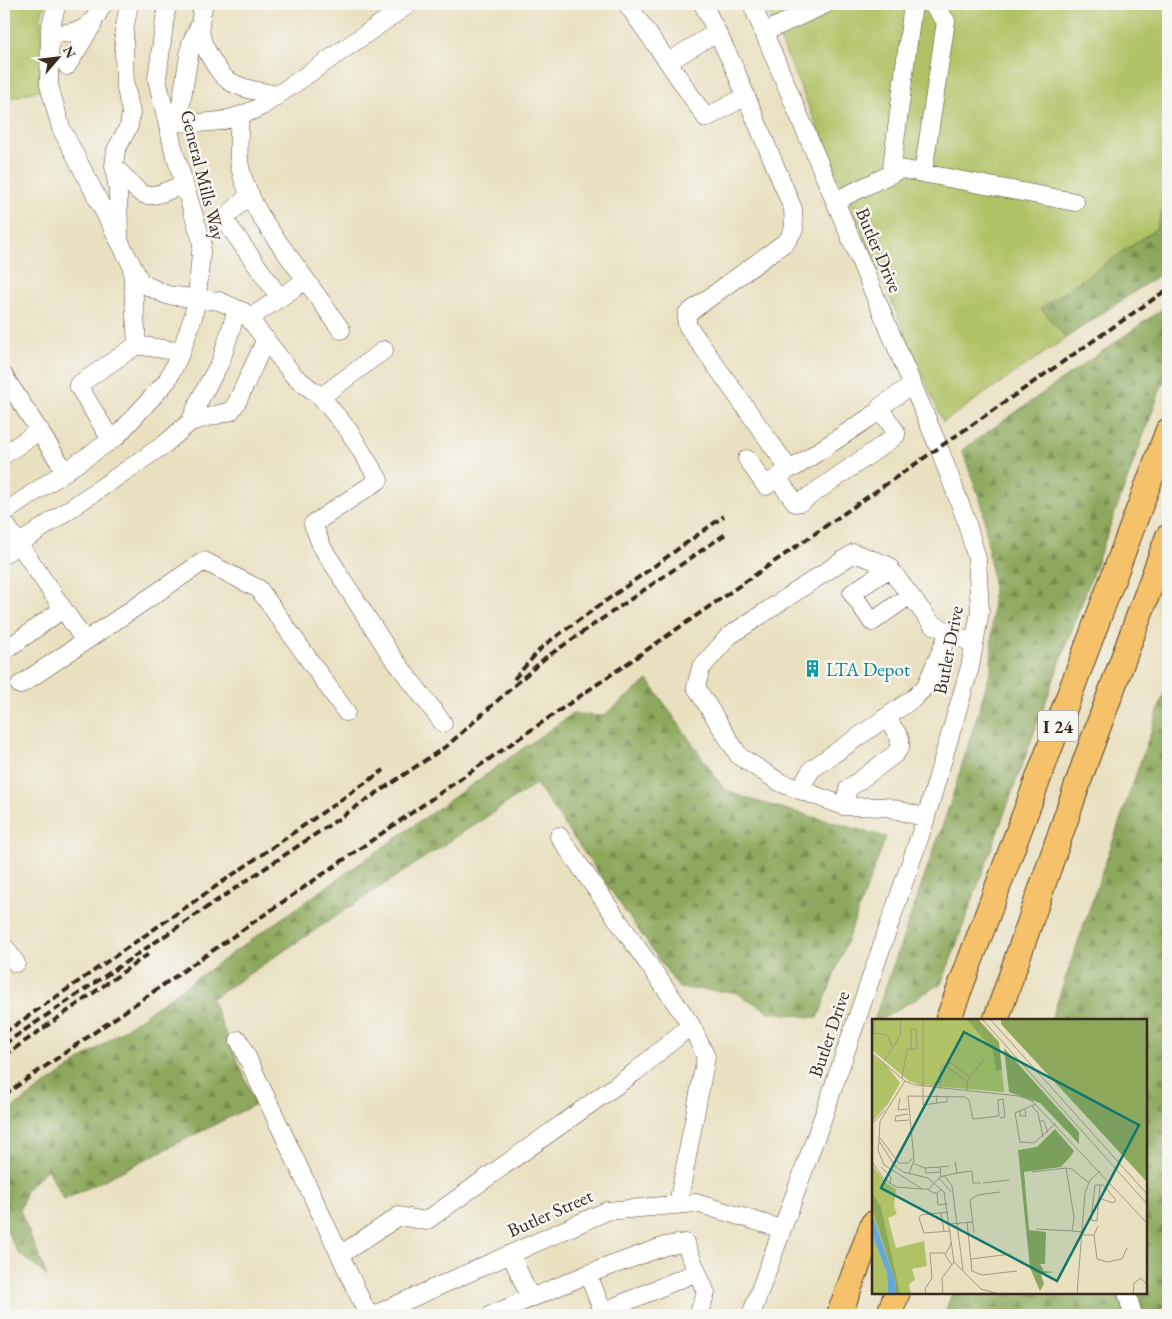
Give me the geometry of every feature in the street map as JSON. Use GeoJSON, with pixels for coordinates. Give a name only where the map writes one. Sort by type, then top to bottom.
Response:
{"type":"FeatureCollection","features":[{"type":"Feature","properties":{"kind":"highway","name":"I 24"},"geometry":{"type":"LineString","coordinates":[[948,1019],[1168,431]]}},
{"type":"Feature","properties":{"kind":"highway","name":"I 24"},"geometry":{"type":"LineString","coordinates":[[996,1019],[1087,757],[1168,537]]}},
{"type":"Feature","properties":{"kind":"highway"},"geometry":{"type":"LineString","coordinates":[[840,1315],[872,1227]]}},
{"type":"Feature","properties":{"kind":"highway"},"geometry":{"type":"LineString","coordinates":[[889,1315],[897,1294]]}},
{"type":"Feature","properties":{"kind":"street"},"geometry":{"type":"LineString","coordinates":[[57,4],[50,35],[49,85],[61,128],[141,283],[167,295],[219,301],[244,314],[294,376],[321,397],[349,432],[379,480],[313,524],[322,547],[391,655],[443,723]]}},
{"type":"Feature","properties":{"kind":"street"},"geometry":{"type":"LineString","coordinates":[[67,66],[95,21],[103,4]]}},
{"type":"Feature","properties":{"kind":"street"},"geometry":{"type":"LineString","coordinates":[[119,241],[118,191],[114,166],[116,150],[129,126],[131,113],[125,84],[124,31],[129,4]]}},
{"type":"Feature","properties":{"kind":"street","name":"General Mills Way"},"geometry":{"type":"LineString","coordinates":[[4,513],[111,440],[167,381],[181,352],[197,297],[202,242],[184,184],[173,122],[158,79],[166,11],[169,4]]}},
{"type":"Feature","properties":{"kind":"street"},"geometry":{"type":"LineString","coordinates":[[204,4],[200,24],[201,38],[216,66],[228,80],[248,89],[278,95]]}},
{"type":"Feature","properties":{"kind":"street"},"geometry":{"type":"LineString","coordinates":[[200,24],[190,43],[173,122],[209,124],[240,117],[278,95],[409,4]]}},
{"type":"Feature","properties":{"kind":"street"},"geometry":{"type":"LineString","coordinates":[[627,4],[706,118],[746,96]]}},
{"type":"Feature","properties":{"kind":"street"},"geometry":{"type":"LineString","coordinates":[[703,4],[746,96],[793,209],[794,229],[787,241],[687,314],[687,325],[783,473],[796,503],[801,502],[896,436],[881,410]]}},
{"type":"Feature","properties":{"kind":"street","name":"Butler Drive"},"geometry":{"type":"LineString","coordinates":[[751,1315],[926,818],[970,667],[980,611],[977,559],[966,520],[914,389],[752,4]]}},
{"type":"Feature","properties":{"kind":"street"},"geometry":{"type":"LineString","coordinates":[[764,32],[826,4]]}},
{"type":"Feature","properties":{"kind":"street"},"geometry":{"type":"LineString","coordinates":[[891,174],[913,4]]}},
{"type":"Feature","properties":{"kind":"street"},"geometry":{"type":"LineString","coordinates":[[923,174],[946,21],[932,4]]}},
{"type":"Feature","properties":{"kind":"street"},"geometry":{"type":"LineString","coordinates":[[50,35],[80,31],[95,21]]}},
{"type":"Feature","properties":{"kind":"street"},"geometry":{"type":"LineString","coordinates":[[668,62],[717,32]]}},
{"type":"Feature","properties":{"kind":"street"},"geometry":{"type":"LineString","coordinates":[[240,117],[238,144],[240,168],[250,194],[262,217],[341,330]]}},
{"type":"Feature","properties":{"kind":"street"},"geometry":{"type":"LineString","coordinates":[[114,166],[142,194],[155,196],[184,184]]}},
{"type":"Feature","properties":{"kind":"street"},"geometry":{"type":"LineString","coordinates":[[835,201],[901,169],[1075,202]]}},
{"type":"Feature","properties":{"kind":"street"},"geometry":{"type":"LineString","coordinates":[[250,194],[224,219],[280,298]]}},
{"type":"Feature","properties":{"kind":"street"},"geometry":{"type":"LineString","coordinates":[[132,265],[137,345]]}},
{"type":"Feature","properties":{"kind":"street"},"geometry":{"type":"LineString","coordinates":[[4,554],[165,444],[190,422],[244,314],[280,298],[306,280]]}},
{"type":"Feature","properties":{"kind":"street"},"geometry":{"type":"LineString","coordinates":[[190,422],[231,411],[266,339]]}},
{"type":"Feature","properties":{"kind":"street"},"geometry":{"type":"LineString","coordinates":[[111,440],[78,385],[137,345],[181,352]]}},
{"type":"Feature","properties":{"kind":"street"},"geometry":{"type":"LineString","coordinates":[[321,397],[384,350]]}},
{"type":"Feature","properties":{"kind":"street"},"geometry":{"type":"LineString","coordinates":[[4,376],[65,471]]}},
{"type":"Feature","properties":{"kind":"street"},"geometry":{"type":"LineString","coordinates":[[747,459],[766,486],[783,473],[795,468],[914,389]]}},
{"type":"Feature","properties":{"kind":"street"},"geometry":{"type":"LineString","coordinates":[[4,455],[40,430]]}},
{"type":"Feature","properties":{"kind":"street"},"geometry":{"type":"LineString","coordinates":[[4,522],[85,641]]}},
{"type":"Feature","properties":{"kind":"street"},"geometry":{"type":"LineString","coordinates":[[926,818],[887,807],[844,806],[781,783],[739,756],[696,687],[700,668],[729,636],[854,553],[888,564],[932,624],[974,644]]}},
{"type":"Feature","properties":{"kind":"street"},"geometry":{"type":"LineString","coordinates":[[20,686],[204,561],[259,589],[346,712]]}},
{"type":"Feature","properties":{"kind":"street"},"geometry":{"type":"LineString","coordinates":[[890,568],[852,593],[872,622],[910,595]]}},
{"type":"Feature","properties":{"kind":"street"},"geometry":{"type":"LineString","coordinates":[[4,651],[63,609]]}},
{"type":"Feature","properties":{"kind":"street"},"geometry":{"type":"LineString","coordinates":[[799,789],[812,769],[886,717],[926,686],[944,650],[949,632]]}},
{"type":"Feature","properties":{"kind":"street"},"geometry":{"type":"LineString","coordinates":[[844,806],[848,789],[895,754],[900,747],[900,738],[886,717]]}},
{"type":"Feature","properties":{"kind":"street"},"geometry":{"type":"LineString","coordinates":[[559,836],[691,1025],[706,1056],[678,1204]]}},
{"type":"Feature","properties":{"kind":"street"},"geometry":{"type":"LineString","coordinates":[[4,946],[16,963]]}},
{"type":"Feature","properties":{"kind":"street"},"geometry":{"type":"LineString","coordinates":[[340,1255],[399,1216],[426,1220],[635,1072],[691,1025]]}},
{"type":"Feature","properties":{"kind":"street"},"geometry":{"type":"LineString","coordinates":[[239,1040],[368,1315]]}},
{"type":"Feature","properties":{"kind":"street","name":"Butler Street"},"geometry":{"type":"LineString","coordinates":[[374,1315],[607,1211],[696,1202],[782,1229]]}},
{"type":"Feature","properties":{"kind":"street"},"geometry":{"type":"LineString","coordinates":[[491,1315],[588,1274],[665,1246],[685,1243],[706,1294],[697,1314]]}},
{"type":"Feature","properties":{"kind":"street"},"geometry":{"type":"LineString","coordinates":[[511,1254],[530,1298]]}},
{"type":"Feature","properties":{"kind":"street"},"geometry":{"type":"LineString","coordinates":[[588,1274],[610,1312],[697,1272]]}},
{"type":"Feature","properties":{"kind":"street"},"geometry":{"type":"LineString","coordinates":[[1127,1294],[1133,1315]]}},
{"type":"Feature","properties":{"kind":"green space"},"geometry":{"type":"Polygon","coordinates":[[[4,4],[45,4],[41,16],[42,89],[4,100],[4,4]]]}},
{"type":"Feature","properties":{"kind":"green space"},"geometry":{"type":"Polygon","coordinates":[[[765,4],[1168,4],[1168,196],[1156,229],[1041,308],[1066,338],[943,422],[765,4]]]}},
{"type":"Feature","properties":{"kind":"green space"},"geometry":{"type":"Polygon","coordinates":[[[1168,196],[1168,269],[1066,338],[1041,308],[1156,229],[1168,196]]]}},
{"type":"Feature","properties":{"kind":"green space"},"geometry":{"type":"Polygon","coordinates":[[[1168,305],[1168,369],[942,983],[882,1019],[874,1019],[951,801],[991,670],[993,584],[983,508],[962,450],[1168,305]]]}},
{"type":"Feature","properties":{"kind":"green space"},"geometry":{"type":"Polygon","coordinates":[[[648,680],[724,789],[752,800],[886,837],[818,1018],[770,1012],[735,992],[679,988],[536,784],[211,999],[256,1104],[64,1200],[47,1169],[26,1190],[20,1210],[47,1276],[18,1253],[4,1225],[4,1114],[572,714],[603,716],[648,680]]]}},
{"type":"Feature","properties":{"kind":"green space"},"geometry":{"type":"Polygon","coordinates":[[[1168,682],[1168,1315],[944,1315],[952,1294],[1147,1294],[1147,1019],[1051,1019],[1168,682]]]}},
{"type":"Feature","properties":{"kind":"railway"},"geometry":{"type":"LineString","coordinates":[[4,1095],[1168,289]]}},
{"type":"Feature","properties":{"kind":"railway"},"geometry":{"type":"LineString","coordinates":[[514,679],[543,646],[724,516]]}},
{"type":"Feature","properties":{"kind":"railway"},"geometry":{"type":"LineString","coordinates":[[4,1044],[448,745],[545,658],[727,533]]}},
{"type":"Feature","properties":{"kind":"railway"},"geometry":{"type":"LineString","coordinates":[[4,1033],[384,770]]}},
{"type":"Feature","properties":{"kind":"railway"},"geometry":{"type":"LineString","coordinates":[[4,1056],[150,953]]}},
{"type":"Feature","properties":{"kind":"place","name":"LTA Depot"},"geometry":{"type":"Point","coordinates":[812,669]}}]}
